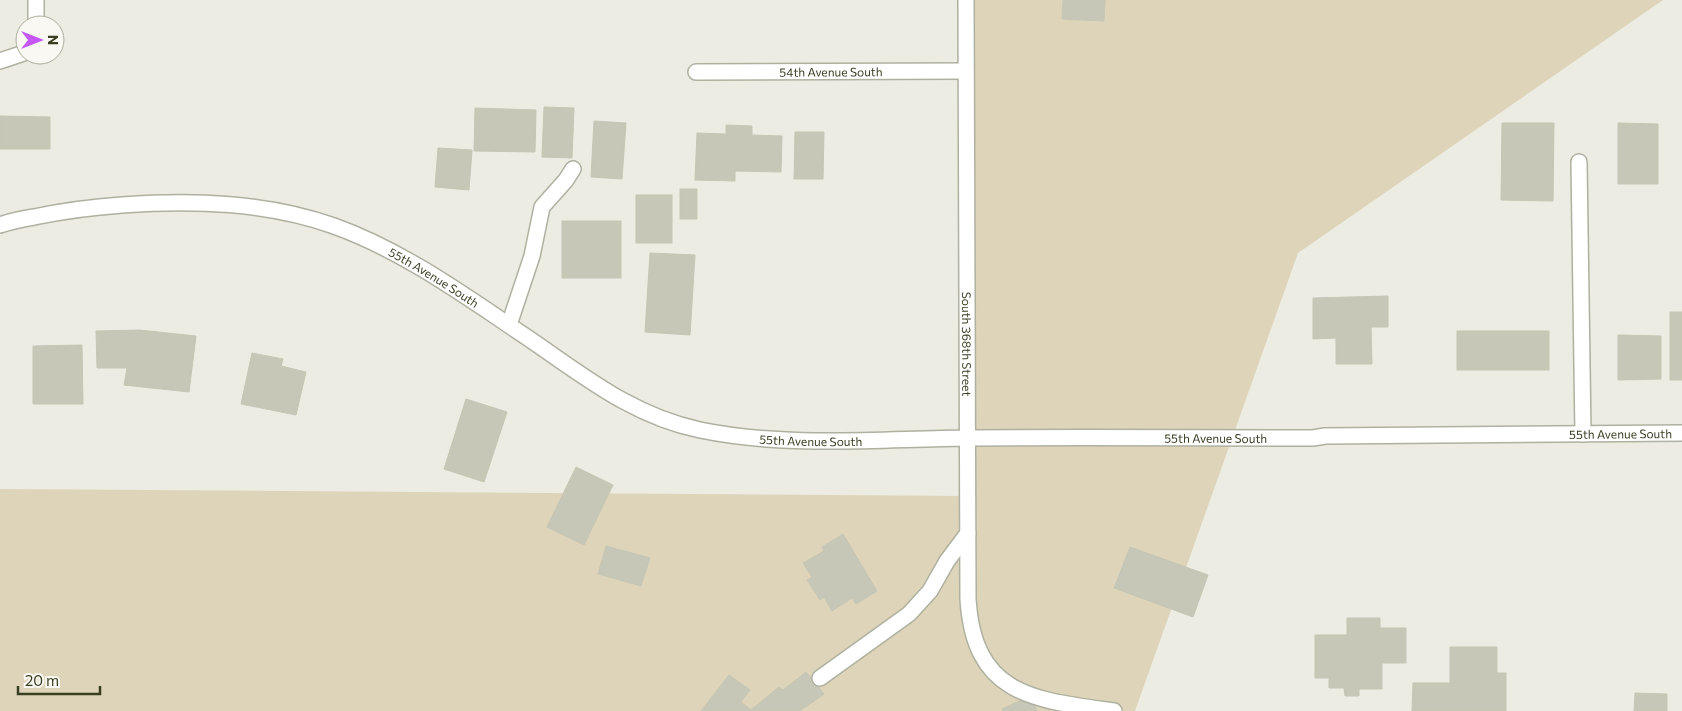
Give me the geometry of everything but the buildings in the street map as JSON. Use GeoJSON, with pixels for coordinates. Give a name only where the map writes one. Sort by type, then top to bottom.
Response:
{"type":"FeatureCollection","features":[{"type":"Feature","properties":{"kind":"street"},"geometry":{"type":"LineString","coordinates":[[36,0],[36,15]]}},
{"type":"Feature","properties":{"kind":"street","name":"South 368th Street"},"geometry":{"type":"LineString","coordinates":[[966,0],[968,599],[971,624],[981,654],[993,672],[1019,691],[1041,699],[1114,711]]}},
{"type":"Feature","properties":{"kind":"street"},"geometry":{"type":"LineString","coordinates":[[0,61],[15,56]]}},
{"type":"Feature","properties":{"kind":"street","name":"54th Avenue South"},"geometry":{"type":"LineString","coordinates":[[696,72],[966,71]]}},
{"type":"Feature","properties":{"kind":"street"},"geometry":{"type":"LineString","coordinates":[[1579,162],[1583,434]]}},
{"type":"Feature","properties":{"kind":"street"},"geometry":{"type":"LineString","coordinates":[[509,325],[532,256],[542,207],[566,180],[573,169]]}},
{"type":"Feature","properties":{"kind":"street","name":"55th Avenue South"},"geometry":{"type":"LineString","coordinates":[[0,225],[58,212],[147,203],[208,203],[274,210],[309,218],[358,235],[419,267],[509,325],[590,382],[653,417],[686,427],[750,438],[845,442],[967,438],[1314,438],[1325,436],[1682,433]]}},
{"type":"Feature","properties":{"kind":"street"},"geometry":{"type":"LineString","coordinates":[[820,678],[909,614],[930,591],[947,561],[968,533]]}},
{"type":"Feature","properties":{"kind":"shaded area"},"geometry":{"type":"Polygon","coordinates":[[[966,0],[1663,0],[1298,253],[1135,711],[0,711],[0,489],[967,496],[966,0]]]}}]}
